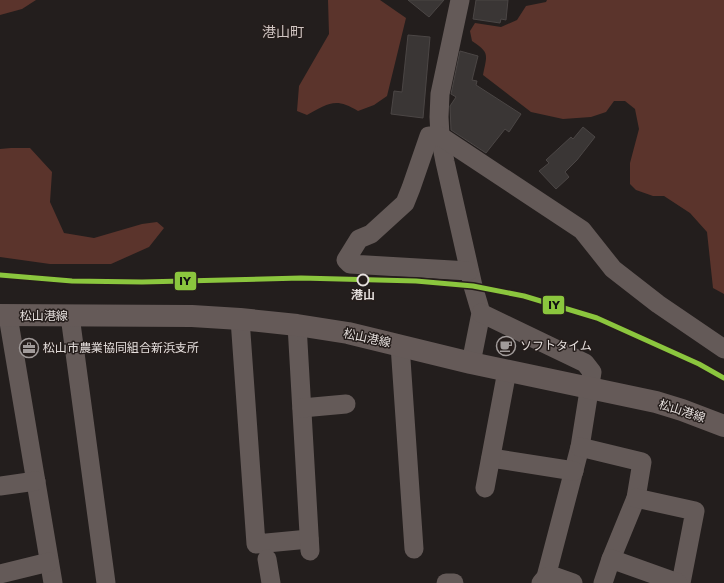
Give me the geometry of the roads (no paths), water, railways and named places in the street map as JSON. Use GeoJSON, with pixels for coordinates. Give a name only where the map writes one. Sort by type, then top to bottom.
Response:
{"type":"FeatureCollection","features":[{"type":"Feature","properties":{"kind":"main road","name":"松山港線"},"geometry":{"type":"LineString","coordinates":[[4,315],[192,316],[297,325],[348,333],[471,363],[656,402],[724,426]]}},
{"type":"Feature","properties":{"kind":"street"},"geometry":{"type":"LineString","coordinates":[[460,0],[440,94],[439,117],[440,136],[445,162],[481,313],[471,363]]}},
{"type":"Feature","properties":{"kind":"street"},"geometry":{"type":"LineString","coordinates":[[470,271],[350,264],[346,260],[359,239],[371,234],[405,203],[429,136],[440,136],[582,230],[613,269],[658,304],[724,349]]}},
{"type":"Feature","properties":{"kind":"street"},"geometry":{"type":"LineString","coordinates":[[481,313],[585,363],[592,372],[591,389],[580,447],[545,581]]}},
{"type":"Feature","properties":{"kind":"street"},"geometry":{"type":"LineString","coordinates":[[4,315],[36,481],[53,583]]}},
{"type":"Feature","properties":{"kind":"street"},"geometry":{"type":"LineString","coordinates":[[70,316],[106,583]]}},
{"type":"Feature","properties":{"kind":"street"},"geometry":{"type":"LineString","coordinates":[[240,319],[256,544],[309,545],[297,325]]}},
{"type":"Feature","properties":{"kind":"street"},"geometry":{"type":"LineString","coordinates":[[400,345],[414,549]]}},
{"type":"Feature","properties":{"kind":"street"},"geometry":{"type":"LineString","coordinates":[[485,488],[507,371]]}},
{"type":"Feature","properties":{"kind":"street"},"geometry":{"type":"LineString","coordinates":[[302,408],[346,404]]}},
{"type":"Feature","properties":{"kind":"street"},"geometry":{"type":"LineString","coordinates":[[580,447],[642,462],[636,498],[611,559],[603,583]]}},
{"type":"Feature","properties":{"kind":"street"},"geometry":{"type":"LineString","coordinates":[[491,458],[574,471]]}},
{"type":"Feature","properties":{"kind":"street"},"geometry":{"type":"LineString","coordinates":[[0,486],[36,481]]}},
{"type":"Feature","properties":{"kind":"street"},"geometry":{"type":"LineString","coordinates":[[611,559],[680,583],[695,511],[636,498]]}},
{"type":"Feature","properties":{"kind":"street"},"geometry":{"type":"LineString","coordinates":[[267,559],[271,583]]}},
{"type":"Feature","properties":{"kind":"street"},"geometry":{"type":"LineString","coordinates":[[0,574],[49,562]]}},
{"type":"Feature","properties":{"kind":"street"},"geometry":{"type":"LineString","coordinates":[[545,581],[556,577],[573,583]]}},
{"type":"Feature","properties":{"kind":"street"},"geometry":{"type":"LineString","coordinates":[[446,583],[454,583]]}},
{"type":"Feature","properties":{"kind":"place","name":"港山"},"geometry":{"type":"Point","coordinates":[363,280]}},
{"type":"Feature","properties":{"kind":"place","name":"ソフトタイム"},"geometry":{"type":"Point","coordinates":[506,346]}},
{"type":"Feature","properties":{"kind":"place","name":"松山市農業協同組合新浜支所"},"geometry":{"type":"Point","coordinates":[29,348]}},
{"type":"Feature","properties":{"kind":"district","name":"港山町"},"geometry":{"type":"Point","coordinates":[283,32]}}]}
